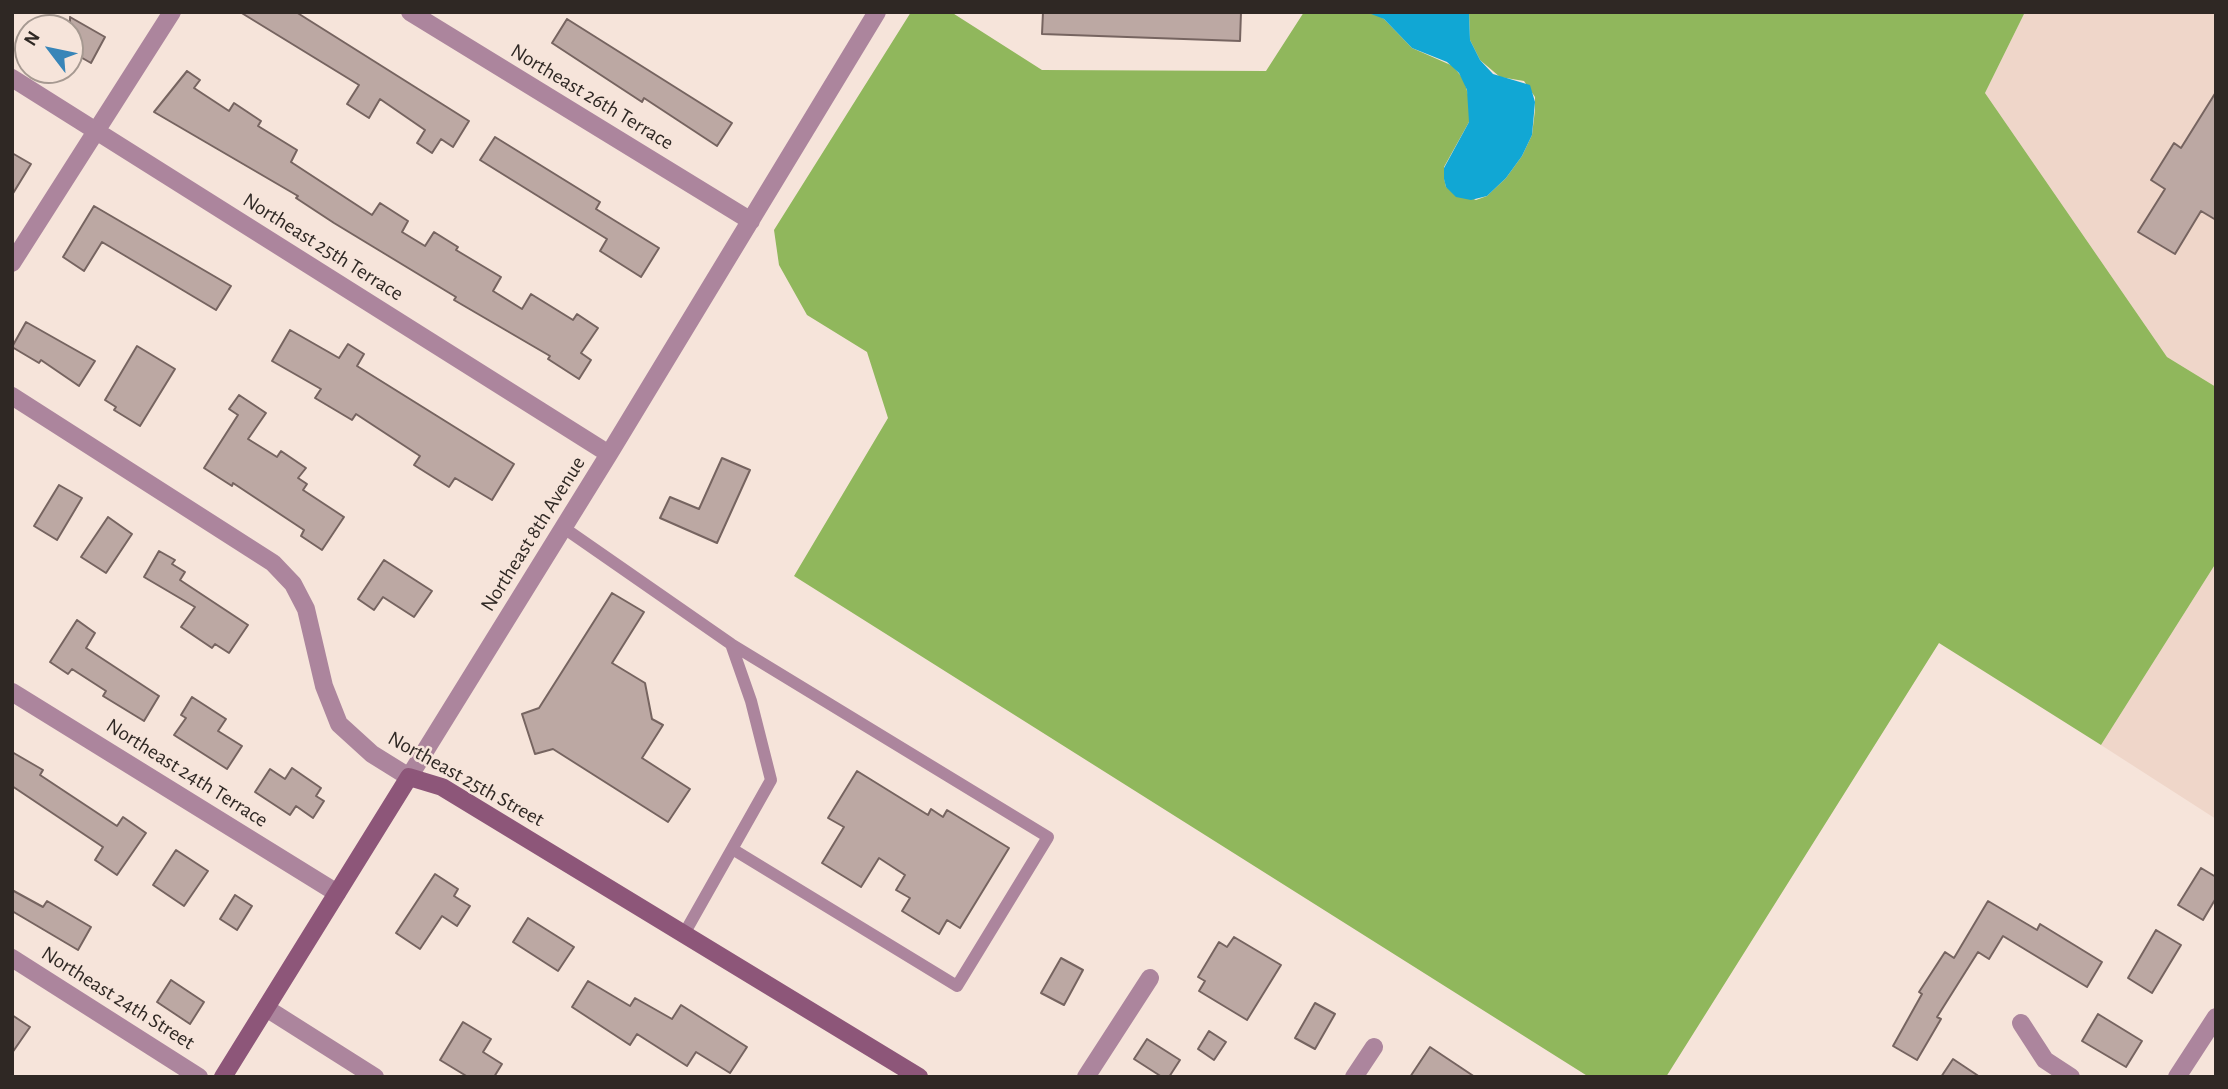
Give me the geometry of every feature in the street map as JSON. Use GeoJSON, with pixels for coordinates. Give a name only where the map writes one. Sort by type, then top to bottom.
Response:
{"type":"FeatureCollection","features":[{"type":"Feature","properties":{"kind":"street"},"geometry":{"type":"LineString","coordinates":[[12,263],[172,12]]}},
{"type":"Feature","properties":{"kind":"street","name":"Northeast 26th Terrace"},"geometry":{"type":"LineString","coordinates":[[410,12],[751,221]]}},
{"type":"Feature","properties":{"kind":"street","name":"Northeast 8th Avenue"},"geometry":{"type":"LineString","coordinates":[[223,1077],[610,454],[877,12]]}},
{"type":"Feature","properties":{"kind":"street","name":"Northeast 25th Terrace"},"geometry":{"type":"LineString","coordinates":[[12,78],[610,454]]}},
{"type":"Feature","properties":{"kind":"street","name":"Northeast 25th Street"},"geometry":{"type":"LineString","coordinates":[[12,396],[273,563],[293,584],[306,609],[324,686],[339,724],[372,754],[408,777],[442,787],[919,1077]]}},
{"type":"Feature","properties":{"kind":"street","name":"Northeast 24th Terrace"},"geometry":{"type":"LineString","coordinates":[[12,692],[337,893]]}},
{"type":"Feature","properties":{"kind":"street","name":"Northeast 24th Street"},"geometry":{"type":"LineString","coordinates":[[12,958],[199,1077]]}},
{"type":"Feature","properties":{"kind":"street"},"geometry":{"type":"LineString","coordinates":[[1086,1077],[1150,978]]}},
{"type":"Feature","properties":{"kind":"street"},"geometry":{"type":"LineString","coordinates":[[266,1008],[375,1077]]}},
{"type":"Feature","properties":{"kind":"street"},"geometry":{"type":"LineString","coordinates":[[2177,1077],[2216,1017]]}},
{"type":"Feature","properties":{"kind":"street"},"geometry":{"type":"LineString","coordinates":[[2021,1023],[2045,1060],[2071,1077]]}},
{"type":"Feature","properties":{"kind":"street"},"geometry":{"type":"LineString","coordinates":[[1354,1077],[1374,1048]]}},
{"type":"Feature","properties":{"kind":"lane"},"geometry":{"type":"LineString","coordinates":[[564,528],[731,644],[1048,837],[957,986],[734,850]]}},
{"type":"Feature","properties":{"kind":"lane"},"geometry":{"type":"LineString","coordinates":[[684,934],[734,850],[771,780],[751,701],[731,644]]}},
{"type":"Feature","properties":{"kind":"shaded area"},"geometry":{"type":"Polygon","coordinates":[[[2025,12],[2216,12],[2216,387],[2167,357],[1985,93],[2025,12]]]}},
{"type":"Feature","properties":{"kind":"shaded area"},"geometry":{"type":"Polygon","coordinates":[[[2216,563],[2216,819],[2101,745],[2216,563]]]}},
{"type":"Feature","properties":{"kind":"green space"},"geometry":{"type":"Polygon","coordinates":[[[911,12],[951,12],[1042,70],[1266,71],[1304,12],[1373,13],[1384,19],[1412,48],[1453,66],[1464,80],[1469,98],[1469,122],[1444,167],[1444,178],[1446,187],[1476,200],[1487,196],[1506,178],[1522,156],[1532,135],[1535,97],[1524,81],[1500,77],[1480,60],[1470,40],[1469,12],[2025,12],[1985,93],[2167,357],[2216,387],[2216,563],[2101,745],[1939,643],[1666,1077],[1589,1077],[794,576],[888,418],[867,352],[807,315],[779,265],[774,230],[911,12]]]}},
{"type":"Feature","properties":{"kind":"water"},"geometry":{"type":"Polygon","coordinates":[[[1366,12],[1469,12],[1470,40],[1480,60],[1493,74],[1530,85],[1535,102],[1532,135],[1522,156],[1506,178],[1487,196],[1471,200],[1456,197],[1446,187],[1444,179],[1444,168],[1469,122],[1467,90],[1459,73],[1447,62],[1412,48],[1384,19],[1366,12]]]}},
{"type":"Feature","properties":{"kind":"building"},"geometry":{"type":"Polygon","coordinates":[[[240,12],[296,12],[469,121],[453,147],[441,139],[432,153],[417,143],[425,130],[380,99],[369,118],[347,104],[359,85],[240,12]]]}},
{"type":"Feature","properties":{"kind":"building"},"geometry":{"type":"Polygon","coordinates":[[[1043,12],[1241,12],[1240,41],[1042,34],[1043,12]]]}},
{"type":"Feature","properties":{"kind":"building"},"geometry":{"type":"Polygon","coordinates":[[[567,19],[732,123],[717,146],[644,98],[642,102],[552,43],[567,19]]]}},
{"type":"Feature","properties":{"kind":"building"},"geometry":{"type":"Polygon","coordinates":[[[84,25],[105,37],[91,63],[84,59],[84,25]]]}},
{"type":"Feature","properties":{"kind":"building"},"geometry":{"type":"Polygon","coordinates":[[[187,71],[200,80],[194,88],[229,111],[234,103],[261,121],[258,126],[297,150],[291,162],[372,215],[380,203],[408,221],[402,232],[425,246],[434,232],[458,247],[456,250],[501,277],[493,291],[522,309],[531,294],[573,320],[577,314],[598,328],[581,353],[591,360],[579,379],[548,359],[550,356],[454,300],[456,297],[334,223],[296,198],[298,196],[154,112],[187,71]]]}},
{"type":"Feature","properties":{"kind":"building"},"geometry":{"type":"Polygon","coordinates":[[[2216,92],[2216,220],[2201,211],[2175,254],[2138,232],[2165,189],[2151,180],[2174,143],[2181,148],[2216,92]]]}},
{"type":"Feature","properties":{"kind":"building"},"geometry":{"type":"Polygon","coordinates":[[[495,137],[600,202],[596,209],[659,248],[641,277],[600,251],[607,239],[480,160],[495,137]]]}},
{"type":"Feature","properties":{"kind":"building"},"geometry":{"type":"Polygon","coordinates":[[[12,153],[31,164],[12,195],[12,153]]]}},
{"type":"Feature","properties":{"kind":"building"},"geometry":{"type":"Polygon","coordinates":[[[94,206],[231,286],[216,310],[102,242],[84,271],[63,257],[94,206]]]}},
{"type":"Feature","properties":{"kind":"building"},"geometry":{"type":"Polygon","coordinates":[[[26,322],[95,361],[79,386],[41,360],[39,363],[12,347],[26,322]]]}},
{"type":"Feature","properties":{"kind":"building"},"geometry":{"type":"Polygon","coordinates":[[[290,330],[339,358],[348,344],[364,354],[357,366],[514,464],[492,500],[455,478],[449,487],[414,465],[420,456],[356,414],[352,420],[315,398],[321,389],[272,361],[290,330]]]}},
{"type":"Feature","properties":{"kind":"building"},"geometry":{"type":"Polygon","coordinates":[[[137,346],[175,369],[140,426],[114,410],[116,407],[105,400],[137,346]]]}},
{"type":"Feature","properties":{"kind":"building"},"geometry":{"type":"Polygon","coordinates":[[[239,395],[266,413],[248,439],[277,457],[281,451],[306,468],[298,478],[307,484],[303,490],[344,517],[322,550],[301,536],[304,530],[233,483],[232,486],[204,468],[238,415],[229,409],[239,395]]]}},
{"type":"Feature","properties":{"kind":"building"},"geometry":{"type":"Polygon","coordinates":[[[722,458],[750,470],[717,543],[660,518],[670,497],[699,509],[722,458]]]}},
{"type":"Feature","properties":{"kind":"building"},"geometry":{"type":"Polygon","coordinates":[[[59,485],[82,498],[57,540],[34,526],[59,485]]]}},
{"type":"Feature","properties":{"kind":"building"},"geometry":{"type":"Polygon","coordinates":[[[108,517],[132,534],[106,573],[81,557],[108,517]]]}},
{"type":"Feature","properties":{"kind":"building"},"geometry":{"type":"Polygon","coordinates":[[[159,551],[175,560],[172,564],[185,572],[180,580],[248,625],[229,653],[215,644],[212,648],[181,627],[195,607],[144,577],[159,551]]]}},
{"type":"Feature","properties":{"kind":"building"},"geometry":{"type":"Polygon","coordinates":[[[384,560],[432,591],[414,617],[383,597],[374,610],[358,599],[384,560]]]}},
{"type":"Feature","properties":{"kind":"building"},"geometry":{"type":"Polygon","coordinates":[[[612,593],[644,612],[612,663],[645,683],[652,719],[663,725],[642,758],[690,789],[668,822],[553,749],[535,754],[522,714],[539,708],[612,593]]]}},
{"type":"Feature","properties":{"kind":"building"},"geometry":{"type":"Polygon","coordinates":[[[77,620],[95,633],[86,648],[159,696],[144,721],[103,696],[106,691],[72,669],[68,674],[50,662],[77,620]]]}},
{"type":"Feature","properties":{"kind":"building"},"geometry":{"type":"Polygon","coordinates":[[[192,697],[226,719],[218,731],[242,746],[227,769],[174,735],[186,718],[181,715],[192,697]]]}},
{"type":"Feature","properties":{"kind":"building"},"geometry":{"type":"Polygon","coordinates":[[[12,752],[43,770],[40,775],[117,826],[123,817],[146,833],[117,875],[95,860],[103,847],[12,786],[12,752]]]}},
{"type":"Feature","properties":{"kind":"building"},"geometry":{"type":"Polygon","coordinates":[[[292,768],[321,788],[316,796],[324,801],[313,818],[296,806],[290,815],[255,792],[270,769],[285,779],[292,768]]]}},
{"type":"Feature","properties":{"kind":"building"},"geometry":{"type":"Polygon","coordinates":[[[857,771],[928,815],[931,809],[943,817],[947,810],[1009,848],[960,928],[947,920],[939,934],[902,911],[910,898],[896,890],[905,875],[879,858],[861,887],[822,863],[844,827],[828,818],[857,771]]]}},
{"type":"Feature","properties":{"kind":"building"},"geometry":{"type":"Polygon","coordinates":[[[176,850],[208,871],[184,906],[153,885],[176,850]]]}},
{"type":"Feature","properties":{"kind":"building"},"geometry":{"type":"Polygon","coordinates":[[[2201,868],[2216,877],[2216,898],[2203,920],[2178,905],[2201,868]]]}},
{"type":"Feature","properties":{"kind":"building"},"geometry":{"type":"Polygon","coordinates":[[[435,874],[458,889],[454,896],[470,906],[457,926],[442,916],[420,949],[396,933],[435,874]]]}},
{"type":"Feature","properties":{"kind":"building"},"geometry":{"type":"Polygon","coordinates":[[[12,890],[43,907],[47,901],[91,927],[78,950],[12,911],[12,890]]]}},
{"type":"Feature","properties":{"kind":"building"},"geometry":{"type":"Polygon","coordinates":[[[235,895],[252,906],[237,930],[220,919],[235,895]]]}},
{"type":"Feature","properties":{"kind":"building"},"geometry":{"type":"Polygon","coordinates":[[[1988,901],[2037,930],[2040,924],[2102,962],[2087,987],[2003,936],[1989,959],[1978,952],[1937,1017],[1941,1019],[1917,1060],[1893,1046],[1922,994],[1919,992],[1945,952],[1954,958],[1988,901]]]}},
{"type":"Feature","properties":{"kind":"building"},"geometry":{"type":"Polygon","coordinates":[[[528,918],[574,947],[558,971],[513,942],[528,918]]]}},
{"type":"Feature","properties":{"kind":"building"},"geometry":{"type":"Polygon","coordinates":[[[2156,930],[2181,945],[2152,993],[2128,978],[2156,930]]]}},
{"type":"Feature","properties":{"kind":"building"},"geometry":{"type":"Polygon","coordinates":[[[1234,937],[1281,965],[1247,1020],[1199,991],[1205,981],[1198,977],[1219,942],[1227,947],[1234,937]]]}},
{"type":"Feature","properties":{"kind":"building"},"geometry":{"type":"Polygon","coordinates":[[[1061,958],[1083,970],[1064,1005],[1041,993],[1061,958]]]}},
{"type":"Feature","properties":{"kind":"building"},"geometry":{"type":"Polygon","coordinates":[[[171,980],[204,1002],[190,1024],[157,1002],[171,980]]]}},
{"type":"Feature","properties":{"kind":"building"},"geometry":{"type":"Polygon","coordinates":[[[588,981],[630,1006],[635,998],[672,1019],[681,1005],[747,1047],[730,1073],[696,1052],[687,1066],[637,1034],[630,1045],[572,1007],[588,981]]]}},
{"type":"Feature","properties":{"kind":"building"},"geometry":{"type":"Polygon","coordinates":[[[1315,1003],[1335,1014],[1315,1049],[1295,1038],[1315,1003]]]}},
{"type":"Feature","properties":{"kind":"building"},"geometry":{"type":"Polygon","coordinates":[[[2098,1014],[2142,1041],[2126,1067],[2082,1041],[2098,1014]]]}},
{"type":"Feature","properties":{"kind":"building"},"geometry":{"type":"Polygon","coordinates":[[[12,1015],[30,1027],[12,1053],[12,1015]]]}},
{"type":"Feature","properties":{"kind":"building"},"geometry":{"type":"Polygon","coordinates":[[[463,1022],[491,1039],[483,1052],[502,1064],[494,1077],[468,1077],[440,1060],[463,1022]]]}},
{"type":"Feature","properties":{"kind":"building"},"geometry":{"type":"Polygon","coordinates":[[[1209,1031],[1226,1042],[1214,1060],[1198,1049],[1209,1031]]]}},
{"type":"Feature","properties":{"kind":"building"},"geometry":{"type":"Polygon","coordinates":[[[1147,1039],[1180,1060],[1169,1077],[1162,1077],[1134,1059],[1147,1039]]]}},
{"type":"Feature","properties":{"kind":"building"},"geometry":{"type":"Polygon","coordinates":[[[1430,1047],[1475,1077],[1410,1077],[1430,1047]]]}},
{"type":"Feature","properties":{"kind":"building"},"geometry":{"type":"Polygon","coordinates":[[[1953,1059],[1980,1077],[1941,1077],[1953,1059]]]}}]}
